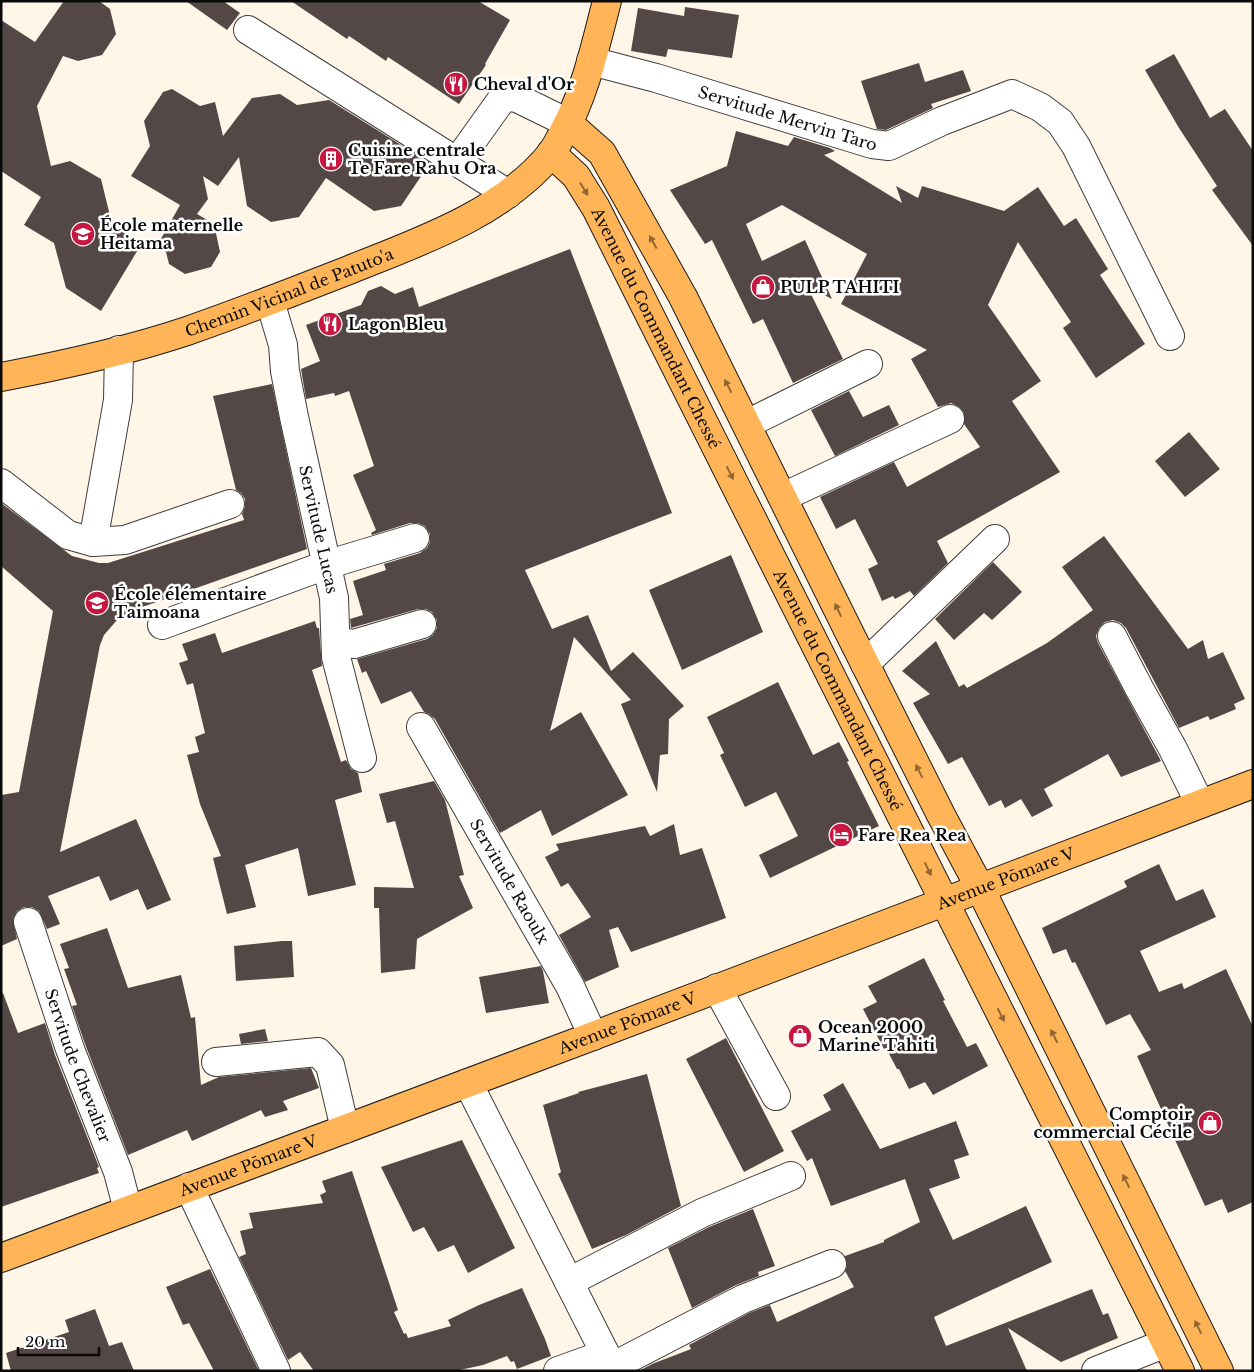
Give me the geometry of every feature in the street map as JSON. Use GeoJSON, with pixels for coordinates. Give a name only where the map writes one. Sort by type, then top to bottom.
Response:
{"type":"FeatureCollection","features":[{"type":"Feature","properties":{"kind":"main road","name":"Chemin Vicinal de Patuto'a"},"geometry":{"type":"LineString","coordinates":[[1,377],[76,362],[186,331],[270,301],[402,249],[477,214],[508,194],[533,174],[551,154],[568,123],[591,61],[607,1]]}},
{"type":"Feature","properties":{"kind":"main road","name":"Avenue du Commandant Chessé"},"geometry":{"type":"LineString","coordinates":[[568,123],[602,152],[683,297],[865,664],[980,888],[1219,1371]]}},
{"type":"Feature","properties":{"kind":"main road","name":"Avenue du Commandant Chessé"},"geometry":{"type":"LineString","coordinates":[[551,154],[576,176],[596,208],[1180,1371]]}},
{"type":"Feature","properties":{"kind":"main road"},"geometry":{"type":"LineString","coordinates":[[820,652],[851,636]]}},
{"type":"Feature","properties":{"kind":"main road","name":"Avenue Pōmare V"},"geometry":{"type":"LineString","coordinates":[[1,1258],[593,1036],[1253,784]]}},
{"type":"Feature","properties":{"kind":"main road"},"geometry":{"type":"LineString","coordinates":[[1048,1106],[1081,1092]]}},
{"type":"Feature","properties":{"kind":"street"},"geometry":{"type":"LineString","coordinates":[[248,30],[508,194]]}},
{"type":"Feature","properties":{"kind":"street","name":"Servitude Mervin Taro"},"geometry":{"type":"LineString","coordinates":[[591,61],[656,78],[872,144],[889,146],[942,120],[1012,94],[1040,108],[1060,122],[1076,146],[1170,336]]}},
{"type":"Feature","properties":{"kind":"street"},"geometry":{"type":"LineString","coordinates":[[457,162],[502,99],[508,97],[517,98],[568,123]]}},
{"type":"Feature","properties":{"kind":"street","name":"Servitude Lucas"},"geometry":{"type":"LineString","coordinates":[[270,301],[283,345],[285,371],[294,417],[334,598],[338,666],[362,758]]}},
{"type":"Feature","properties":{"kind":"street"},"geometry":{"type":"LineString","coordinates":[[93,542],[118,400],[119,350]]}},
{"type":"Feature","properties":{"kind":"street"},"geometry":{"type":"LineString","coordinates":[[747,424],[868,364]]}},
{"type":"Feature","properties":{"kind":"street"},"geometry":{"type":"LineString","coordinates":[[783,497],[950,419]]}},
{"type":"Feature","properties":{"kind":"street"},"geometry":{"type":"LineString","coordinates":[[1,483],[68,535],[93,542],[125,540],[230,504]]}},
{"type":"Feature","properties":{"kind":"street"},"geometry":{"type":"LineString","coordinates":[[162,624],[326,565],[415,538]]}},
{"type":"Feature","properties":{"kind":"street"},"geometry":{"type":"LineString","coordinates":[[865,664],[995,539]]}},
{"type":"Feature","properties":{"kind":"street"},"geometry":{"type":"LineString","coordinates":[[336,642],[354,644],[422,624]]}},
{"type":"Feature","properties":{"kind":"street"},"geometry":{"type":"LineString","coordinates":[[1112,636],[1173,749],[1200,804]]}},
{"type":"Feature","properties":{"kind":"street","name":"Servitude Raoulx"},"geometry":{"type":"LineString","coordinates":[[421,727],[570,986],[593,1036]]}},
{"type":"Feature","properties":{"kind":"street","name":"Servitude Chevalier"},"geometry":{"type":"LineString","coordinates":[[28,922],[70,1049],[118,1172],[128,1210]]}},
{"type":"Feature","properties":{"kind":"street"},"geometry":{"type":"LineString","coordinates":[[718,988],[776,1096]]}},
{"type":"Feature","properties":{"kind":"street"},"geometry":{"type":"LineString","coordinates":[[216,1062],[318,1052],[330,1065],[345,1129]]}},
{"type":"Feature","properties":{"kind":"street"},"geometry":{"type":"LineString","coordinates":[[468,1083],[610,1364]]}},
{"type":"Feature","properties":{"kind":"street"},"geometry":{"type":"LineString","coordinates":[[569,1282],[702,1213],[791,1176]]}},
{"type":"Feature","properties":{"kind":"street"},"geometry":{"type":"LineString","coordinates":[[189,1187],[276,1371]]}},
{"type":"Feature","properties":{"kind":"street"},"geometry":{"type":"LineString","coordinates":[[558,1371],[610,1364],[742,1299],[832,1264]]}},
{"type":"Feature","properties":{"kind":"street"},"geometry":{"type":"LineString","coordinates":[[1096,1371],[1166,1343]]}},
{"type":"Feature","properties":{"kind":"building"},"geometry":{"type":"Polygon","coordinates":[[[64,1],[99,1],[110,9],[116,34],[102,55],[78,61],[63,56],[37,106],[51,166],[70,161],[101,179],[112,224],[142,243],[101,311],[66,288],[54,243],[24,225],[41,197],[1,171],[1,20],[35,42],[64,1]]]}},
{"type":"Feature","properties":{"kind":"building"},"geometry":{"type":"Polygon","coordinates":[[[186,1],[223,1],[240,13],[227,30],[186,1]]]}},
{"type":"Feature","properties":{"kind":"building"},"geometry":{"type":"Polygon","coordinates":[[[291,1],[478,1],[510,20],[486,65],[459,104],[388,57],[386,61],[349,36],[347,39],[291,1]]]}},
{"type":"Feature","properties":{"kind":"building"},"geometry":{"type":"Polygon","coordinates":[[[685,7],[739,15],[732,58],[668,49],[666,57],[631,51],[638,8],[684,16],[685,7]]]}},
{"type":"Feature","properties":{"kind":"building"},"geometry":{"type":"Polygon","coordinates":[[[1174,54],[1210,118],[1225,109],[1253,151],[1253,246],[1212,190],[1217,186],[1179,128],[1145,70],[1174,54]]]}},
{"type":"Feature","properties":{"kind":"building"},"geometry":{"type":"Polygon","coordinates":[[[919,63],[925,82],[963,70],[971,91],[931,104],[933,108],[886,130],[877,129],[861,81],[919,63]]]}},
{"type":"Feature","properties":{"kind":"building"},"geometry":{"type":"Polygon","coordinates":[[[172,89],[200,106],[215,102],[223,136],[252,98],[280,94],[297,105],[329,100],[430,163],[401,206],[374,211],[326,178],[299,217],[271,222],[247,206],[239,157],[218,186],[203,176],[208,199],[197,214],[214,224],[220,252],[211,267],[185,274],[169,264],[166,252],[157,246],[180,205],[131,176],[150,146],[144,121],[163,92],[172,89]]]}},
{"type":"Feature","properties":{"kind":"building"},"geometry":{"type":"Polygon","coordinates":[[[736,131],[788,146],[794,137],[830,148],[835,151],[824,155],[902,203],[896,186],[918,198],[922,186],[1004,211],[1038,187],[1064,226],[1076,218],[1108,269],[1100,275],[1145,344],[1096,378],[1063,328],[1071,322],[1018,242],[988,305],[1041,381],[1012,401],[1060,472],[937,541],[948,563],[914,596],[910,591],[895,599],[893,596],[882,601],[868,569],[878,564],[855,519],[836,529],[820,497],[894,462],[907,487],[980,447],[964,424],[964,413],[959,407],[951,403],[938,407],[911,359],[927,350],[841,304],[867,254],[782,205],[746,224],[762,261],[805,240],[832,299],[807,286],[843,359],[793,383],[763,319],[753,324],[712,240],[705,244],[670,190],[727,166],[736,131]]]}},
{"type":"Feature","properties":{"kind":"building"},"geometry":{"type":"Polygon","coordinates":[[[570,249],[672,513],[525,570],[552,629],[588,615],[611,671],[633,652],[684,706],[669,719],[668,754],[660,755],[657,792],[621,704],[631,700],[574,637],[550,731],[581,712],[628,795],[552,836],[541,810],[500,833],[435,719],[424,712],[411,691],[381,704],[366,671],[362,673],[357,659],[427,639],[433,635],[437,628],[437,620],[432,612],[426,609],[418,609],[351,628],[350,619],[363,615],[353,581],[386,570],[384,564],[420,553],[427,548],[430,542],[430,534],[425,526],[418,523],[410,523],[372,535],[371,533],[376,530],[353,475],[374,466],[349,391],[335,396],[334,393],[306,399],[301,369],[320,361],[306,325],[361,305],[368,291],[381,286],[395,294],[413,287],[419,307],[570,249]]]}},
{"type":"Feature","properties":{"kind":"building","name":"École élémentaire Taimoana"},"geometry":{"type":"Polygon","coordinates":[[[272,384],[307,549],[131,611],[118,619],[104,635],[100,645],[60,852],[136,819],[171,900],[147,910],[138,889],[110,901],[99,876],[48,896],[60,924],[47,929],[39,911],[32,907],[24,907],[17,911],[13,919],[17,939],[1,946],[1,795],[19,792],[53,611],[1,566],[1,503],[72,556],[99,563],[108,563],[244,520],[242,514],[245,507],[245,499],[236,490],[213,396],[272,384]]]}},
{"type":"Feature","properties":{"kind":"building"},"geometry":{"type":"Polygon","coordinates":[[[849,391],[863,417],[889,405],[899,425],[835,456],[811,410],[849,391]]]}},
{"type":"Feature","properties":{"kind":"building"},"geometry":{"type":"Polygon","coordinates":[[[1189,432],[1220,469],[1185,497],[1155,461],[1189,432]]]}},
{"type":"Feature","properties":{"kind":"building"},"geometry":{"type":"Polygon","coordinates":[[[1104,536],[1188,649],[1203,640],[1208,659],[1223,652],[1245,699],[1234,704],[1236,709],[1210,720],[1208,716],[1179,728],[1126,628],[1121,623],[1113,620],[1105,622],[1099,628],[1096,636],[1098,643],[1161,761],[1121,777],[1108,754],[1044,789],[1053,806],[1032,817],[1021,799],[1005,808],[1001,800],[989,806],[962,757],[948,764],[913,703],[930,694],[902,671],[936,641],[959,687],[964,684],[967,688],[1047,643],[1093,610],[1062,567],[1104,536]]]}},
{"type":"Feature","properties":{"kind":"building"},"geometry":{"type":"Polygon","coordinates":[[[731,555],[763,632],[682,670],[649,590],[731,555]]]}},
{"type":"Feature","properties":{"kind":"building"},"geometry":{"type":"Polygon","coordinates":[[[993,562],[1022,592],[992,620],[984,613],[954,640],[935,619],[993,562]]]}},
{"type":"Feature","properties":{"kind":"building"},"geometry":{"type":"Polygon","coordinates":[[[315,621],[317,628],[319,628],[322,666],[312,670],[341,762],[346,760],[351,769],[358,773],[362,792],[335,800],[356,885],[308,896],[298,848],[245,865],[256,907],[227,914],[213,858],[221,856],[200,804],[187,755],[199,752],[195,737],[205,733],[193,683],[187,685],[179,663],[188,660],[182,644],[215,633],[222,653],[315,621]]]}},
{"type":"Feature","properties":{"kind":"building"},"geometry":{"type":"Polygon","coordinates":[[[778,682],[813,755],[839,742],[879,826],[770,878],[759,855],[798,836],[776,792],[745,807],[720,755],[724,753],[707,717],[778,682]]]}},
{"type":"Feature","properties":{"kind":"building"},"geometry":{"type":"Polygon","coordinates":[[[434,781],[445,800],[464,875],[459,876],[473,908],[417,939],[415,969],[381,973],[379,908],[374,908],[374,887],[414,888],[395,821],[387,823],[379,794],[434,781]]]}},
{"type":"Feature","properties":{"kind":"building"},"geometry":{"type":"Polygon","coordinates":[[[674,824],[680,855],[702,848],[726,918],[631,952],[618,927],[609,930],[619,967],[585,982],[559,935],[591,917],[568,883],[561,887],[545,857],[559,850],[556,844],[645,826],[650,836],[674,824]]]}},
{"type":"Feature","properties":{"kind":"building"},"geometry":{"type":"Polygon","coordinates":[[[1159,864],[1176,901],[1203,889],[1216,917],[1140,951],[1159,992],[1182,983],[1184,989],[1226,969],[1253,1027],[1253,1202],[1228,1213],[1222,1199],[1205,1206],[1137,1056],[1151,1050],[1130,1014],[1106,1025],[1075,962],[1072,963],[1066,949],[1053,954],[1042,928],[1127,887],[1124,881],[1159,864]]]}},
{"type":"Feature","properties":{"kind":"building"},"geometry":{"type":"Polygon","coordinates":[[[107,928],[128,988],[181,975],[191,1018],[195,1017],[201,1085],[219,1077],[311,1068],[319,1088],[283,1101],[288,1110],[265,1117],[261,1110],[192,1141],[187,1130],[128,1155],[72,1006],[77,1005],[64,969],[69,968],[60,944],[107,928]]]}},
{"type":"Feature","properties":{"kind":"building"},"geometry":{"type":"Polygon","coordinates":[[[292,941],[294,977],[236,981],[234,946],[292,941]]]}},
{"type":"Feature","properties":{"kind":"building"},"geometry":{"type":"Polygon","coordinates":[[[924,958],[945,1000],[943,1001],[967,1047],[976,1043],[988,1066],[933,1095],[925,1082],[909,1089],[886,1048],[884,1049],[863,1009],[877,1002],[868,986],[924,958]]]}},
{"type":"Feature","properties":{"kind":"building"},"geometry":{"type":"Polygon","coordinates":[[[541,966],[549,1003],[486,1013],[479,977],[541,966]]]}},
{"type":"Feature","properties":{"kind":"building"},"geometry":{"type":"Polygon","coordinates":[[[1,993],[3,993],[18,1033],[45,1023],[55,1055],[99,1167],[97,1168],[99,1173],[1,1207],[1,993]]]}},
{"type":"Feature","properties":{"kind":"building"},"geometry":{"type":"Polygon","coordinates":[[[265,1029],[268,1041],[241,1044],[239,1034],[265,1029]]]}},
{"type":"Feature","properties":{"kind":"building"},"geometry":{"type":"Polygon","coordinates":[[[726,1038],[784,1151],[744,1172],[686,1059],[726,1038]]]}},
{"type":"Feature","properties":{"kind":"building"},"geometry":{"type":"Polygon","coordinates":[[[647,1074],[681,1206],[626,1235],[592,1249],[558,1174],[561,1172],[543,1105],[578,1092],[647,1074]]]}},
{"type":"Feature","properties":{"kind":"building"},"geometry":{"type":"Polygon","coordinates":[[[843,1083],[880,1149],[956,1121],[969,1155],[954,1160],[960,1178],[929,1189],[953,1240],[1026,1206],[1052,1262],[934,1317],[946,1346],[1092,1289],[1103,1315],[1108,1313],[1118,1338],[1061,1362],[1008,1328],[1027,1371],[639,1371],[691,1349],[689,1345],[749,1313],[770,1305],[777,1322],[854,1287],[845,1271],[847,1266],[845,1256],[884,1242],[884,1240],[920,1222],[905,1179],[831,1206],[812,1158],[807,1161],[791,1131],[831,1110],[823,1095],[843,1083]]]}},
{"type":"Feature","properties":{"kind":"building"},"geometry":{"type":"Polygon","coordinates":[[[462,1140],[515,1248],[468,1273],[454,1245],[438,1252],[424,1227],[413,1232],[381,1167],[462,1140]]]}},
{"type":"Feature","properties":{"kind":"building"},"geometry":{"type":"Polygon","coordinates":[[[352,1171],[398,1310],[394,1312],[404,1334],[406,1333],[408,1338],[451,1326],[448,1320],[522,1288],[551,1356],[517,1369],[514,1361],[511,1362],[507,1356],[483,1365],[455,1371],[314,1371],[300,1352],[288,1360],[239,1257],[246,1254],[240,1231],[253,1228],[249,1213],[323,1203],[320,1195],[326,1192],[322,1181],[352,1171]]]}},
{"type":"Feature","properties":{"kind":"building"},"geometry":{"type":"Polygon","coordinates":[[[753,1209],[775,1266],[758,1272],[759,1276],[736,1285],[692,1308],[668,1248],[709,1227],[753,1209]]]}},
{"type":"Feature","properties":{"kind":"building"},"geometry":{"type":"Polygon","coordinates":[[[210,1269],[259,1371],[214,1371],[189,1323],[183,1325],[166,1287],[210,1269]]]}},
{"type":"Feature","properties":{"kind":"building"},"geometry":{"type":"Polygon","coordinates":[[[95,1309],[109,1346],[122,1342],[134,1371],[11,1371],[6,1353],[69,1332],[65,1320],[95,1309]]]}},
{"type":"Feature","properties":{"kind":"place","name":"Cheval d'Or"},"geometry":{"type":"Point","coordinates":[456,84]}},
{"type":"Feature","properties":{"kind":"place","name":"Cuisine centrale Te Fare Rahu Ora"},"geometry":{"type":"Point","coordinates":[331,159]}},
{"type":"Feature","properties":{"kind":"place","name":"École maternelle Heitama"},"geometry":{"type":"Point","coordinates":[83,234]}},
{"type":"Feature","properties":{"kind":"place","name":"PULP TAHITI"},"geometry":{"type":"Point","coordinates":[763,287]}},
{"type":"Feature","properties":{"kind":"place","name":"Lagon Bleu"},"geometry":{"type":"Point","coordinates":[330,324]}},
{"type":"Feature","properties":{"kind":"place","name":"École élémentaire Taimoana"},"geometry":{"type":"Point","coordinates":[97,603]}},
{"type":"Feature","properties":{"kind":"place","name":"Fare Rea Rea"},"geometry":{"type":"Point","coordinates":[841,835]}},
{"type":"Feature","properties":{"kind":"place","name":"Ocean 2000 Marine Tahiti"},"geometry":{"type":"Point","coordinates":[800,1036]}},
{"type":"Feature","properties":{"kind":"place","name":"Comptoir commercial Cécile"},"geometry":{"type":"Point","coordinates":[1210,1123]}}]}
